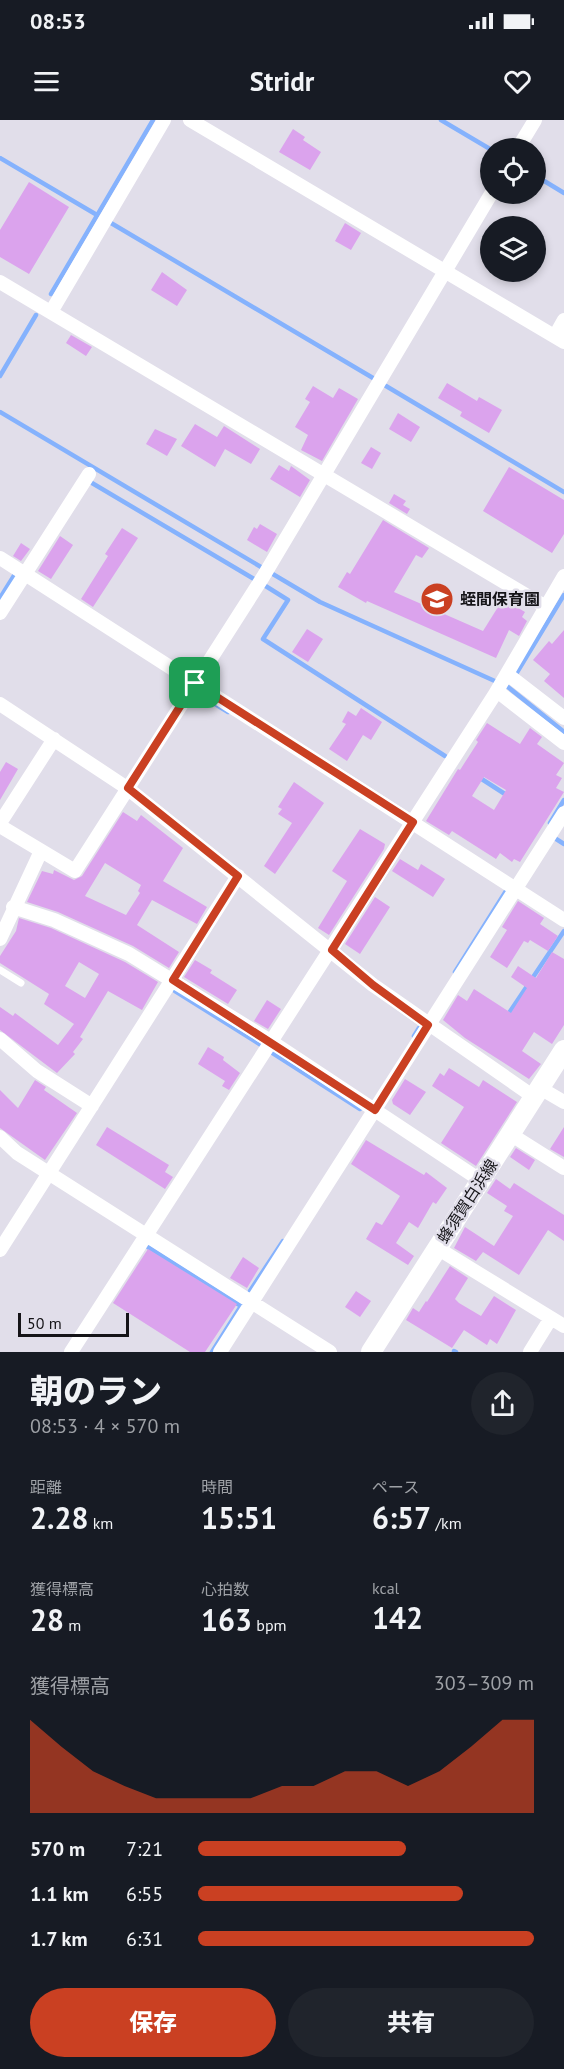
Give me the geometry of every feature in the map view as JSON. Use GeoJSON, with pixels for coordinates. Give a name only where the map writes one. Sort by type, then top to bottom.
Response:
{"type":"FeatureCollection","features":[{"type":"Feature","properties":{"kind":"main road","name":"蜂須賀白浜線"},"geometry":{"type":"LineString","coordinates":[[371,1352],[564,1050]]}},
{"type":"Feature","properties":{"kind":"street"},"geometry":{"type":"LineString","coordinates":[[51,312],[164,120]]}},
{"type":"Feature","properties":{"kind":"street"},"geometry":{"type":"LineString","coordinates":[[190,120],[559,339],[564,320]]}},
{"type":"Feature","properties":{"kind":"street"},"geometry":{"type":"LineString","coordinates":[[524,138],[535,120]]}},
{"type":"Feature","properties":{"kind":"street"},"geometry":{"type":"LineString","coordinates":[[54,740],[0,824],[75,871],[268,569],[485,204]]}},
{"type":"Feature","properties":{"kind":"street"},"geometry":{"type":"LineString","coordinates":[[0,282],[546,607]]}},
{"type":"Feature","properties":{"kind":"street"},"geometry":{"type":"LineString","coordinates":[[0,613],[90,474]]}},
{"type":"Feature","properties":{"kind":"street"},"geometry":{"type":"LineString","coordinates":[[0,558],[564,920]]}},
{"type":"Feature","properties":{"kind":"street"},"geometry":{"type":"LineString","coordinates":[[72,1352],[502,683],[564,576]]}},
{"type":"Feature","properties":{"kind":"street"},"geometry":{"type":"LineString","coordinates":[[502,683],[564,718]]}},
{"type":"Feature","properties":{"kind":"street"},"geometry":{"type":"LineString","coordinates":[[502,683],[564,743]]}},
{"type":"Feature","properties":{"kind":"street"},"geometry":{"type":"LineString","coordinates":[[0,704],[128,788],[373,985],[428,1025],[537,1092],[564,1102]]}},
{"type":"Feature","properties":{"kind":"street"},"geometry":{"type":"LineString","coordinates":[[220,1352],[564,813]]}},
{"type":"Feature","properties":{"kind":"street"},"geometry":{"type":"LineString","coordinates":[[0,939],[8,909],[41,851]]}},
{"type":"Feature","properties":{"kind":"street"},"geometry":{"type":"LineString","coordinates":[[0,1250],[238,876]]}},
{"type":"Feature","properties":{"kind":"street"},"geometry":{"type":"LineString","coordinates":[[8,909],[54,920],[107,943],[173,980],[272,1042],[480,1180]]}},
{"type":"Feature","properties":{"kind":"street"},"geometry":{"type":"LineString","coordinates":[[0,1039],[38,1071],[92,1106]]}},
{"type":"Feature","properties":{"kind":"street"},"geometry":{"type":"LineString","coordinates":[[510,1134],[564,1168]]}},
{"type":"Feature","properties":{"kind":"street"},"geometry":{"type":"LineString","coordinates":[[0,1137],[17,1153],[330,1352]]}},
{"type":"Feature","properties":{"kind":"street"},"geometry":{"type":"LineString","coordinates":[[437,1248],[564,1326]]}},
{"type":"Feature","properties":{"kind":"street"},"geometry":{"type":"LineString","coordinates":[[530,1352],[551,1318]]}},
{"type":"Feature","properties":{"kind":"lane"},"geometry":{"type":"LineString","coordinates":[[0,970],[21,983]]}},
{"type":"Feature","properties":{"kind":"building"},"geometry":{"type":"Polygon","coordinates":[[[293,129],[305,137],[303,140],[321,152],[310,170],[279,152],[293,129]]]}},
{"type":"Feature","properties":{"kind":"building"},"geometry":{"type":"Polygon","coordinates":[[[29,182],[69,207],[29,274],[0,257],[0,230],[29,182]]]}},
{"type":"Feature","properties":{"kind":"building"},"geometry":{"type":"Polygon","coordinates":[[[345,223],[361,233],[351,250],[335,241],[345,223]]]}},
{"type":"Feature","properties":{"kind":"building"},"geometry":{"type":"Polygon","coordinates":[[[162,272],[187,290],[177,306],[151,290],[162,272]]]}},
{"type":"Feature","properties":{"kind":"building"},"geometry":{"type":"Polygon","coordinates":[[[71,335],[92,347],[86,356],[66,343],[71,335]]]}},
{"type":"Feature","properties":{"kind":"building"},"geometry":{"type":"Polygon","coordinates":[[[447,383],[477,401],[479,397],[502,410],[489,433],[460,416],[462,412],[438,398],[447,383]]]}},
{"type":"Feature","properties":{"kind":"building"},"geometry":{"type":"Polygon","coordinates":[[[313,386],[333,398],[339,388],[358,399],[322,461],[301,450],[308,435],[295,427],[310,402],[305,399],[313,386]]]}},
{"type":"Feature","properties":{"kind":"building"},"geometry":{"type":"Polygon","coordinates":[[[398,413],[420,427],[411,442],[389,429],[398,413]]]}},
{"type":"Feature","properties":{"kind":"building"},"geometry":{"type":"Polygon","coordinates":[[[195,424],[217,437],[224,426],[260,449],[251,464],[225,449],[215,467],[181,446],[195,424]]]}},
{"type":"Feature","properties":{"kind":"building"},"geometry":{"type":"Polygon","coordinates":[[[155,429],[177,439],[167,456],[146,444],[155,429]]]}},
{"type":"Feature","properties":{"kind":"building"},"geometry":{"type":"Polygon","coordinates":[[[371,447],[381,453],[372,469],[361,463],[371,447]]]}},
{"type":"Feature","properties":{"kind":"building"},"geometry":{"type":"Polygon","coordinates":[[[279,465],[289,471],[291,466],[310,480],[300,497],[270,479],[279,465]]]}},
{"type":"Feature","properties":{"kind":"building"},"geometry":{"type":"Polygon","coordinates":[[[509,467],[564,500],[564,534],[552,553],[483,511],[509,467]]]}},
{"type":"Feature","properties":{"kind":"building"},"geometry":{"type":"Polygon","coordinates":[[[394,494],[406,501],[403,505],[410,509],[407,514],[389,503],[394,494]]]}},
{"type":"Feature","properties":{"kind":"building"},"geometry":{"type":"Polygon","coordinates":[[[383,520],[429,548],[422,558],[416,555],[394,592],[483,631],[503,599],[525,612],[522,617],[527,621],[519,636],[509,630],[496,658],[367,601],[366,603],[338,587],[347,572],[350,574],[383,520]]]}},
{"type":"Feature","properties":{"kind":"building"},"geometry":{"type":"Polygon","coordinates":[[[260,524],[277,534],[267,552],[247,540],[254,527],[257,529],[260,524]]]}},
{"type":"Feature","properties":{"kind":"building"},"geometry":{"type":"Polygon","coordinates":[[[122,528],[138,538],[93,607],[81,599],[108,556],[105,554],[122,528]]]}},
{"type":"Feature","properties":{"kind":"building"},"geometry":{"type":"Polygon","coordinates":[[[60,536],[73,545],[51,579],[38,571],[60,536]]]}},
{"type":"Feature","properties":{"kind":"building"},"geometry":{"type":"Polygon","coordinates":[[[21,543],[30,549],[21,561],[13,556],[21,543]]]}},
{"type":"Feature","properties":{"kind":"building"},"geometry":{"type":"Polygon","coordinates":[[[307,629],[323,639],[308,662],[292,652],[307,629]]]}},
{"type":"Feature","properties":{"kind":"building"},"geometry":{"type":"Polygon","coordinates":[[[564,630],[564,698],[544,681],[550,674],[533,660],[549,641],[552,644],[564,630]]]}},
{"type":"Feature","properties":{"kind":"building"},"geometry":{"type":"Polygon","coordinates":[[[361,708],[382,722],[371,740],[363,735],[347,761],[329,749],[346,724],[342,722],[348,711],[356,716],[361,708]]]}},
{"type":"Feature","properties":{"kind":"building"},"geometry":{"type":"Polygon","coordinates":[[[487,723],[520,744],[530,728],[542,737],[537,744],[564,763],[556,775],[562,778],[556,788],[564,792],[520,862],[514,859],[512,862],[500,853],[496,859],[452,831],[449,835],[426,821],[458,769],[460,770],[478,742],[476,740],[487,723]],[[484,777],[472,796],[494,810],[506,790],[484,777]]]}},
{"type":"Feature","properties":{"kind":"building"},"geometry":{"type":"Polygon","coordinates":[[[6,762],[18,769],[0,800],[0,772],[6,762]]]}},
{"type":"Feature","properties":{"kind":"building"},"geometry":{"type":"Polygon","coordinates":[[[294,782],[324,803],[275,874],[264,866],[292,823],[278,814],[282,809],[278,807],[294,782]]]}},
{"type":"Feature","properties":{"kind":"building"},"geometry":{"type":"Polygon","coordinates":[[[123,812],[137,821],[141,815],[183,848],[163,881],[207,907],[197,924],[152,900],[137,925],[179,952],[169,968],[133,946],[58,912],[27,902],[42,871],[53,874],[54,870],[74,880],[82,876],[123,812]],[[105,863],[85,896],[126,915],[140,893],[138,891],[141,885],[105,863]]]}},
{"type":"Feature","properties":{"kind":"building"},"geometry":{"type":"Polygon","coordinates":[[[360,829],[385,844],[384,849],[329,935],[318,928],[347,881],[332,871],[360,829]]]}},
{"type":"Feature","properties":{"kind":"building"},"geometry":{"type":"Polygon","coordinates":[[[400,859],[418,870],[421,864],[445,879],[433,897],[392,871],[400,859]]]}},
{"type":"Feature","properties":{"kind":"building"},"geometry":{"type":"Polygon","coordinates":[[[375,897],[390,907],[360,954],[345,944],[375,897]]]}},
{"type":"Feature","properties":{"kind":"building"},"geometry":{"type":"Polygon","coordinates":[[[518,901],[544,918],[540,924],[558,936],[548,951],[530,940],[528,943],[524,941],[507,968],[490,957],[507,930],[502,927],[518,901]]]}},
{"type":"Feature","properties":{"kind":"building"},"geometry":{"type":"Polygon","coordinates":[[[19,918],[51,928],[125,962],[158,982],[142,1010],[108,991],[80,1037],[83,1039],[73,1052],[75,1054],[57,1073],[0,1030],[0,1007],[13,1016],[15,1013],[58,1045],[74,1024],[44,1004],[49,994],[0,963],[0,956],[16,931],[19,918]],[[79,962],[65,986],[85,998],[99,974],[79,962]]]}},
{"type":"Feature","properties":{"kind":"building"},"geometry":{"type":"Polygon","coordinates":[[[552,952],[564,959],[564,1025],[552,1044],[534,1032],[522,1051],[541,1064],[529,1079],[465,1038],[443,1020],[458,995],[467,1001],[474,989],[511,1013],[527,988],[511,977],[518,966],[536,978],[552,952]]]}},
{"type":"Feature","properties":{"kind":"building"},"geometry":{"type":"Polygon","coordinates":[[[195,960],[212,970],[210,973],[237,990],[228,1004],[184,977],[195,960]]]}},
{"type":"Feature","properties":{"kind":"building"},"geometry":{"type":"Polygon","coordinates":[[[267,1000],[281,1009],[268,1029],[254,1021],[267,1000]]]}},
{"type":"Feature","properties":{"kind":"building"},"geometry":{"type":"Polygon","coordinates":[[[208,1047],[224,1057],[223,1060],[240,1073],[229,1090],[222,1086],[225,1081],[198,1064],[208,1047]]]}},
{"type":"Feature","properties":{"kind":"building"},"geometry":{"type":"Polygon","coordinates":[[[449,1068],[479,1087],[483,1080],[517,1102],[476,1166],[441,1143],[464,1107],[432,1086],[440,1073],[444,1076],[449,1068]]]}},
{"type":"Feature","properties":{"kind":"building"},"geometry":{"type":"Polygon","coordinates":[[[405,1079],[426,1092],[410,1115],[393,1104],[392,1100],[405,1079]]]}},
{"type":"Feature","properties":{"kind":"building"},"geometry":{"type":"Polygon","coordinates":[[[35,1080],[46,1087],[44,1090],[77,1113],[45,1160],[0,1128],[0,1090],[18,1108],[35,1080]]]}},
{"type":"Feature","properties":{"kind":"building"},"geometry":{"type":"Polygon","coordinates":[[[107,1127],[169,1165],[165,1172],[173,1177],[165,1189],[96,1145],[107,1127]]]}},
{"type":"Feature","properties":{"kind":"building"},"geometry":{"type":"Polygon","coordinates":[[[564,1127],[564,1157],[550,1149],[564,1127]]]}},
{"type":"Feature","properties":{"kind":"building"},"geometry":{"type":"Polygon","coordinates":[[[366,1140],[424,1175],[426,1172],[447,1188],[436,1204],[433,1202],[418,1228],[409,1222],[396,1243],[414,1256],[408,1265],[366,1239],[376,1222],[382,1225],[400,1196],[351,1164],[366,1140]]]}},
{"type":"Feature","properties":{"kind":"building"},"geometry":{"type":"Polygon","coordinates":[[[516,1148],[535,1160],[529,1170],[510,1157],[516,1148]]]}},
{"type":"Feature","properties":{"kind":"building"},"geometry":{"type":"Polygon","coordinates":[[[496,1179],[510,1189],[514,1183],[564,1215],[564,1241],[548,1230],[519,1275],[483,1252],[476,1261],[454,1248],[465,1227],[494,1246],[513,1216],[504,1211],[507,1206],[487,1193],[496,1179]]]}},
{"type":"Feature","properties":{"kind":"building"},"geometry":{"type":"Polygon","coordinates":[[[148,1249],[237,1304],[205,1352],[190,1352],[113,1303],[148,1249]]]}},
{"type":"Feature","properties":{"kind":"building"},"geometry":{"type":"Polygon","coordinates":[[[243,1257],[259,1268],[247,1288],[230,1278],[243,1257]]]}},
{"type":"Feature","properties":{"kind":"building"},"geometry":{"type":"Polygon","coordinates":[[[450,1266],[468,1278],[455,1299],[459,1303],[481,1316],[494,1296],[516,1310],[497,1344],[490,1339],[487,1345],[464,1330],[452,1348],[406,1320],[413,1308],[419,1312],[450,1266]]]}},
{"type":"Feature","properties":{"kind":"building"},"geometry":{"type":"Polygon","coordinates":[[[356,1291],[371,1301],[360,1317],[345,1307],[356,1291]]]}},
{"type":"Feature","properties":{"kind":"waterway"},"geometry":{"type":"LineString","coordinates":[[51,294],[153,120]]}},
{"type":"Feature","properties":{"kind":"waterway"},"geometry":{"type":"LineString","coordinates":[[441,120],[480,143]]}},
{"type":"Feature","properties":{"kind":"waterway"},"geometry":{"type":"LineString","coordinates":[[0,158],[97,215]]}},
{"type":"Feature","properties":{"kind":"waterway"},"geometry":{"type":"LineString","coordinates":[[546,182],[564,193]]}},
{"type":"Feature","properties":{"kind":"waterway"},"geometry":{"type":"LineString","coordinates":[[111,223],[373,378]]}},
{"type":"Feature","properties":{"kind":"waterway"},"geometry":{"type":"LineString","coordinates":[[0,376],[36,315]]}},
{"type":"Feature","properties":{"kind":"waterway"},"geometry":{"type":"LineString","coordinates":[[386,386],[564,492]]}},
{"type":"Feature","properties":{"kind":"waterway"},"geometry":{"type":"LineString","coordinates":[[0,412],[320,602],[508,687],[564,732]]}},
{"type":"Feature","properties":{"kind":"waterway"},"geometry":{"type":"LineString","coordinates":[[92,483],[254,579]]}},
{"type":"Feature","properties":{"kind":"waterway"},"geometry":{"type":"LineString","coordinates":[[0,598],[15,574]]}},
{"type":"Feature","properties":{"kind":"waterway"},"geometry":{"type":"LineString","coordinates":[[264,585],[288,600],[263,639],[445,756]]}},
{"type":"Feature","properties":{"kind":"waterway"},"geometry":{"type":"LineString","coordinates":[[516,674],[564,595]]}},
{"type":"Feature","properties":{"kind":"waterway"},"geometry":{"type":"LineString","coordinates":[[202,696],[228,712]]}},
{"type":"Feature","properties":{"kind":"waterway"},"geometry":{"type":"LineString","coordinates":[[477,776],[508,796]]}},
{"type":"Feature","properties":{"kind":"waterway"},"geometry":{"type":"LineString","coordinates":[[550,823],[564,800]]}},
{"type":"Feature","properties":{"kind":"waterway"},"geometry":{"type":"LineString","coordinates":[[553,837],[564,844]]}},
{"type":"Feature","properties":{"kind":"waterway"},"geometry":{"type":"LineString","coordinates":[[455,972],[506,891]]}},
{"type":"Feature","properties":{"kind":"waterway"},"geometry":{"type":"LineString","coordinates":[[507,1016],[564,931]]}},
{"type":"Feature","properties":{"kind":"waterway"},"geometry":{"type":"LineString","coordinates":[[175,991],[261,1045]]}},
{"type":"Feature","properties":{"kind":"waterway"},"geometry":{"type":"LineString","coordinates":[[414,1036],[419,1028]]}},
{"type":"Feature","properties":{"kind":"waterway"},"geometry":{"type":"LineString","coordinates":[[271,1052],[360,1109]]}},
{"type":"Feature","properties":{"kind":"waterway"},"geometry":{"type":"LineString","coordinates":[[250,1291],[283,1241]]}},
{"type":"Feature","properties":{"kind":"waterway"},"geometry":{"type":"LineString","coordinates":[[148,1247],[241,1306]]}},
{"type":"Feature","properties":{"kind":"waterway"},"geometry":{"type":"LineString","coordinates":[[212,1352],[241,1306]]}},
{"type":"Feature","properties":{"kind":"place","name":"蛭間保育園"},"geometry":{"type":"Point","coordinates":[437,599]}},
{"type":"Feature","properties":{"kind":"route"},"geometry":{"type":"LineString","coordinates":[[195,683],[413,822],[332,950],[373,985],[428,1025],[375,1110],[173,980],[238,876],[128,788],[195,683]]}}]}
